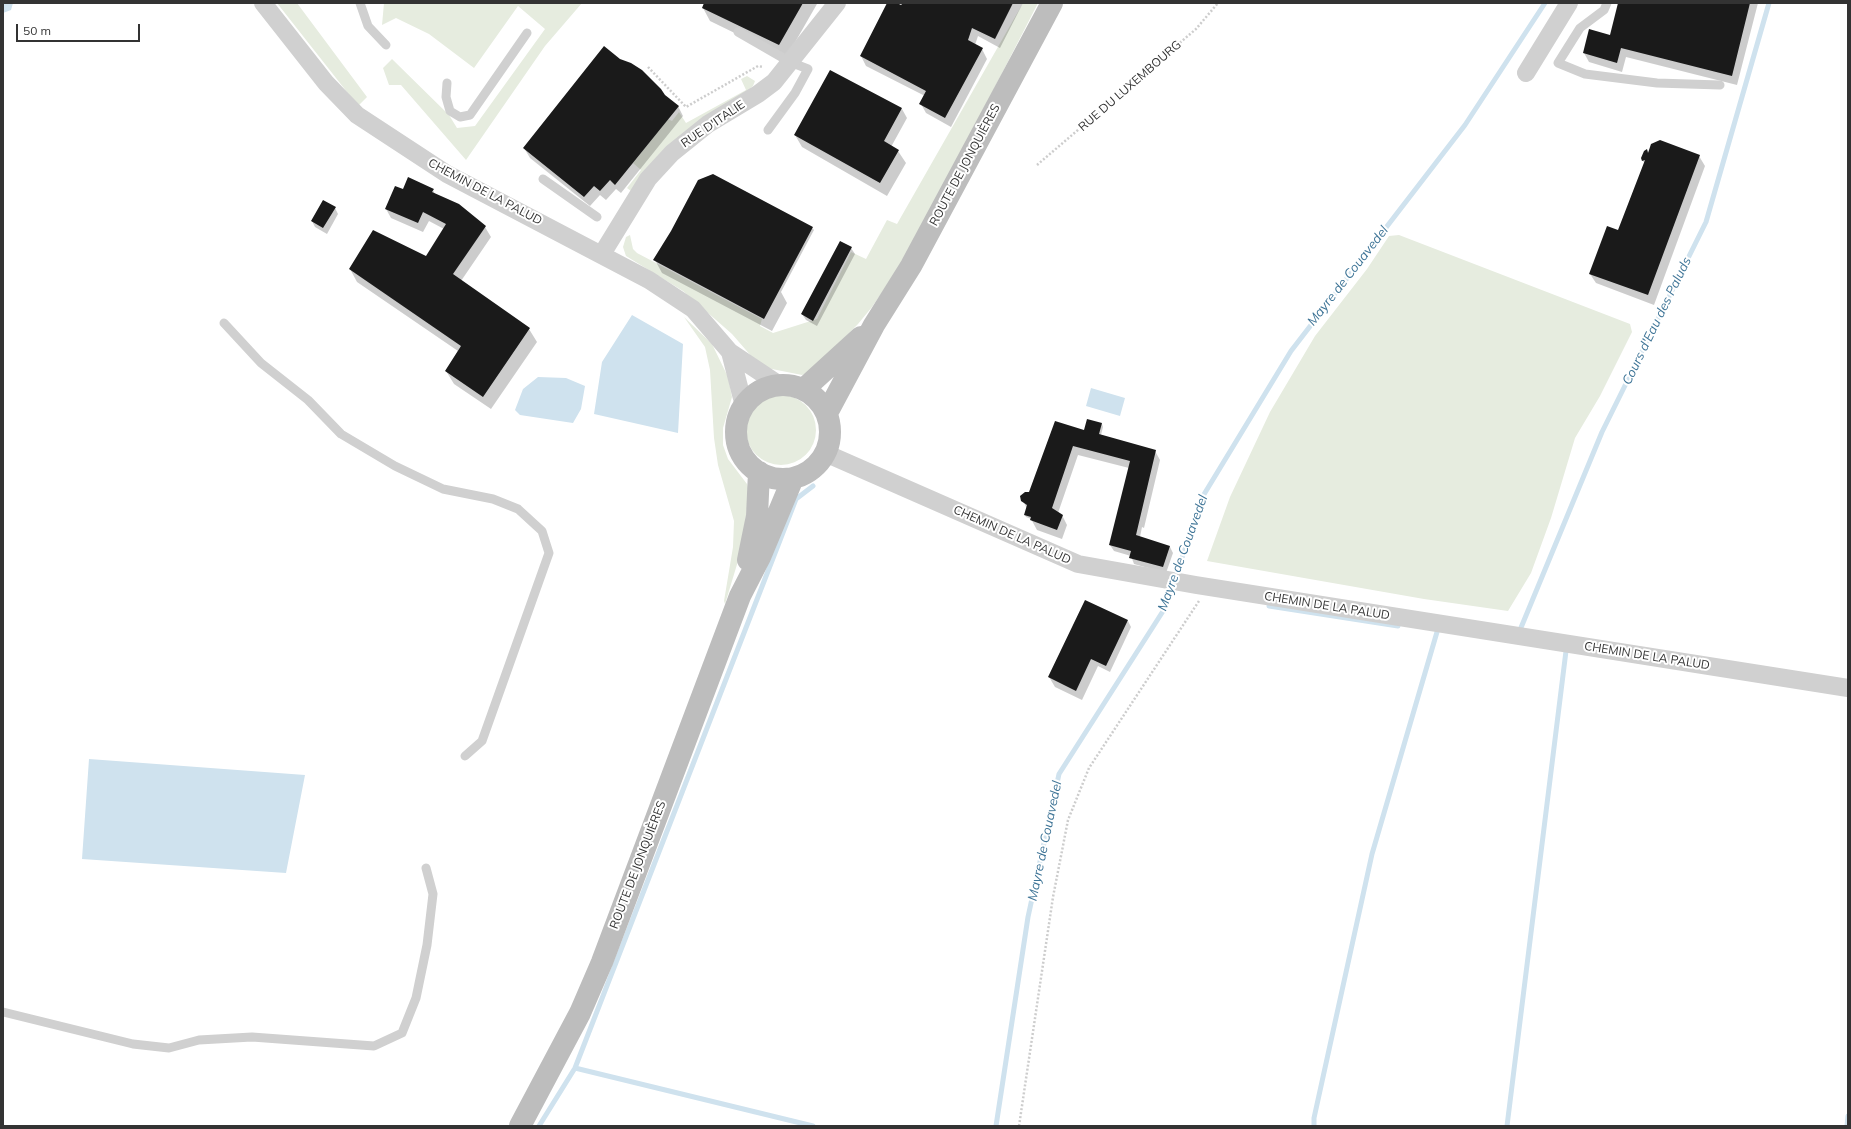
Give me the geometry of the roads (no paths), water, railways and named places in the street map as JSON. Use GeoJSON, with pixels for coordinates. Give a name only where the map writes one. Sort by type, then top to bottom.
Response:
{"type":"FeatureCollection","features":[{"type":"Feature","properties":{"kind":"main road","name":"ROUTE DE JONQUIÈRES"},"geometry":{"type":"LineString","coordinates":[[827,413],[874,325],[912,266],[1052,3]]}},
{"type":"Feature","properties":{"kind":"main road","name":"ROUTE DE JONQUIÈRES"},"geometry":{"type":"LineString","coordinates":[[804,389],[874,325]]}},
{"type":"Feature","properties":{"kind":"main road"},"geometry":{"type":"LineString","coordinates":[[778,384],[796,386],[804,389],[817,398],[827,413],[830,424],[830,439],[825,453],[817,465],[806,473],[793,478],[772,478],[749,465],[737,442],[737,424],[744,406],[753,395],[765,388],[778,384]]}},
{"type":"Feature","properties":{"kind":"main road","name":"ROUTE DE JONQUIÈRES"},"geometry":{"type":"LineString","coordinates":[[740,596],[757,516],[759,472]]}},
{"type":"Feature","properties":{"kind":"main road","name":"ROUTE DE JONQUIÈRES"},"geometry":{"type":"LineString","coordinates":[[520,1126],[574,1026],[602,962],[740,596],[760,557],[793,478]]}},
{"type":"Feature","properties":{"kind":"street","name":"CHEMIN DE LA PALUD"},"geometry":{"type":"LineString","coordinates":[[263,3],[326,82],[357,115],[447,174],[650,280],[693,309],[730,352],[778,384]]}},
{"type":"Feature","properties":{"kind":"street","name":"RUE D'ITALIE"},"geometry":{"type":"LineString","coordinates":[[602,254],[648,179],[672,153],[708,124],[758,94],[774,82],[837,3]]}},
{"type":"Feature","properties":{"kind":"street"},"geometry":{"type":"LineString","coordinates":[[1526,73],[1569,3]]}},
{"type":"Feature","properties":{"kind":"street","name":"CHEMIN DE LA PALUD"},"geometry":{"type":"LineString","coordinates":[[730,352],[744,406]]}},
{"type":"Feature","properties":{"kind":"street","name":"CHEMIN DE LA PALUD"},"geometry":{"type":"LineString","coordinates":[[825,453],[1078,564],[1202,586],[1848,688]]}},
{"type":"Feature","properties":{"kind":"lane"},"geometry":{"type":"LineString","coordinates":[[360,3],[368,26],[386,45]]}},
{"type":"Feature","properties":{"kind":"lane"},"geometry":{"type":"LineString","coordinates":[[1607,3],[1604,10],[1580,28],[1558,63],[1585,74],[1657,83],[1720,85]]}},
{"type":"Feature","properties":{"kind":"lane"},"geometry":{"type":"LineString","coordinates":[[738,32],[786,67],[808,69],[795,93],[768,130]]}},
{"type":"Feature","properties":{"kind":"lane"},"geometry":{"type":"LineString","coordinates":[[447,83],[446,97],[450,111],[460,116],[470,115],[527,33]]}},
{"type":"Feature","properties":{"kind":"lane"},"geometry":{"type":"LineString","coordinates":[[543,179],[596,217]]}},
{"type":"Feature","properties":{"kind":"lane"},"geometry":{"type":"LineString","coordinates":[[224,323],[261,363],[308,400],[342,434],[395,466],[443,488],[493,499],[518,509],[542,531],[549,553],[482,741],[465,756]]}},
{"type":"Feature","properties":{"kind":"lane"},"geometry":{"type":"LineString","coordinates":[[3,1012],[133,1044],[168,1048],[199,1040],[252,1037],[374,1046],[402,1033],[416,998],[427,945],[433,894],[426,868]]}},
{"type":"Feature","properties":{"kind":"water"},"geometry":{"type":"Polygon","coordinates":[[[3,3],[13,3],[11,10],[3,13],[3,3]]]}},
{"type":"Feature","properties":{"kind":"water"},"geometry":{"type":"Polygon","coordinates":[[[632,315],[683,344],[678,433],[594,414],[602,362],[632,315]]]}},
{"type":"Feature","properties":{"kind":"water"},"geometry":{"type":"Polygon","coordinates":[[[538,377],[566,378],[585,386],[581,409],[573,423],[520,415],[515,410],[523,389],[538,377]]]}},
{"type":"Feature","properties":{"kind":"water"},"geometry":{"type":"Polygon","coordinates":[[[1091,388],[1125,398],[1120,416],[1086,406],[1091,388]]]}},
{"type":"Feature","properties":{"kind":"water"},"geometry":{"type":"Polygon","coordinates":[[[89,759],[305,775],[286,873],[82,859],[89,759]]]}},
{"type":"Feature","properties":{"kind":"waterway","name":"Mayre de Couavedel"},"geometry":{"type":"LineString","coordinates":[[996,1126],[1028,917],[1059,774],[1165,608],[1203,496],[1291,351],[1465,125],[1545,3]]}},
{"type":"Feature","properties":{"kind":"waterway","name":"Cours d'Eau des Paluds"},"geometry":{"type":"LineString","coordinates":[[1520,630],[1602,432],[1706,222],[1769,3]]}},
{"type":"Feature","properties":{"kind":"waterway"},"geometry":{"type":"LineString","coordinates":[[539,1126],[575,1068],[796,499],[813,486]]}},
{"type":"Feature","properties":{"kind":"waterway"},"geometry":{"type":"LineString","coordinates":[[1269,606],[1398,626]]}},
{"type":"Feature","properties":{"kind":"waterway"},"geometry":{"type":"LineString","coordinates":[[1314,1126],[1314,1118],[1372,854],[1437,632]]}},
{"type":"Feature","properties":{"kind":"waterway"},"geometry":{"type":"LineString","coordinates":[[1507,1126],[1566,651]]}},
{"type":"Feature","properties":{"kind":"waterway"},"geometry":{"type":"LineString","coordinates":[[575,1068],[813,1126]]}},
{"type":"Feature","properties":{"kind":"waterway"},"geometry":{"type":"LineString","coordinates":[[1847,1126],[1848,1116]]}}]}
